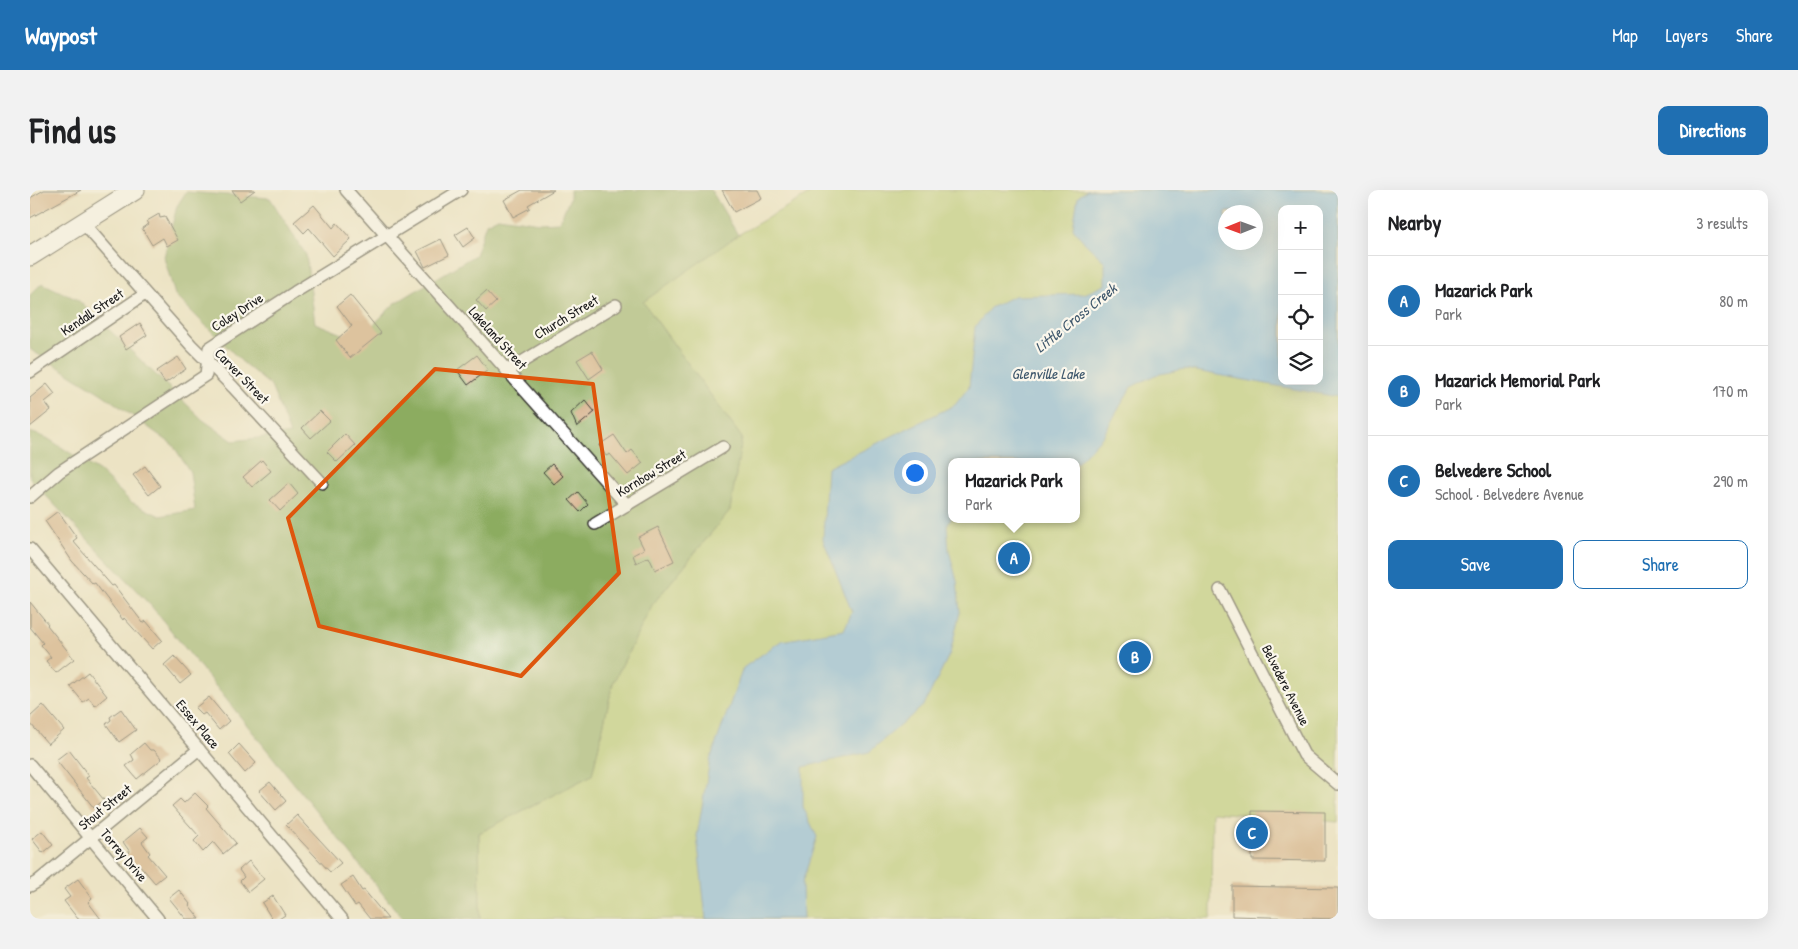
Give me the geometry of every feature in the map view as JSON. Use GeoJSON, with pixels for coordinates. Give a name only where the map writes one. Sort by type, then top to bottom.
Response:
{"type":"FeatureCollection","features":[{"type":"Feature","properties":{"kind":"main road"},"geometry":{"type":"LineString","coordinates":[[30,256],[135,190]]}},
{"type":"Feature","properties":{"kind":"street","name":"Lakeland Street"},"geometry":{"type":"LineString","coordinates":[[346,190],[627,505]]}},
{"type":"Feature","properties":{"kind":"street","name":"Coley Drive"},"geometry":{"type":"LineString","coordinates":[[30,497],[59,472],[206,375],[209,362],[209,348],[295,292],[461,190]]}},
{"type":"Feature","properties":{"kind":"street","name":"Carver Street"},"geometry":{"type":"LineString","coordinates":[[83,223],[190,345],[209,362],[322,483]]}},
{"type":"Feature","properties":{"kind":"street","name":"Kendall Street"},"geometry":{"type":"LineString","coordinates":[[30,372],[145,294]]}},
{"type":"Feature","properties":{"kind":"street","name":"Church Street"},"geometry":{"type":"LineString","coordinates":[[507,371],[616,305]]}},
{"type":"Feature","properties":{"kind":"street","name":"Kornbow Street"},"geometry":{"type":"LineString","coordinates":[[596,524],[722,447]]}},
{"type":"Feature","properties":{"kind":"street","name":"Essex Place"},"geometry":{"type":"LineString","coordinates":[[30,549],[342,919]]}},
{"type":"Feature","properties":{"kind":"street","name":"Belvedere Avenue"},"geometry":{"type":"LineString","coordinates":[[1220,590],[1304,755],[1338,784]]}},
{"type":"Feature","properties":{"kind":"street","name":"Stout Street"},"geometry":{"type":"LineString","coordinates":[[30,886],[199,749]]}},
{"type":"Feature","properties":{"kind":"street","name":"Torrey Drive"},"geometry":{"type":"LineString","coordinates":[[30,765],[158,919]]}},
{"type":"Feature","properties":{"kind":"highlighted area"},"geometry":{"type":"Polygon","coordinates":[[[435,369],[593,384],[619,573],[521,676],[319,626],[288,518],[435,369]]]}},
{"type":"Feature","properties":{"kind":"green space"},"geometry":{"type":"Polygon","coordinates":[[[570,190],[711,190],[738,235],[643,302],[742,438],[730,510],[652,605],[613,683],[592,775],[479,833],[480,919],[403,919],[152,607],[30,479],[30,432],[47,438],[100,472],[131,502],[160,516],[195,510],[190,472],[173,445],[102,394],[31,350],[30,295],[42,283],[78,300],[203,420],[233,441],[290,434],[271,386],[241,361],[175,295],[164,257],[177,206],[186,192],[270,198],[306,255],[315,323],[358,340],[394,304],[475,255],[486,223],[498,217],[540,223],[559,222],[570,198],[570,190]]]}},
{"type":"Feature","properties":{"kind":"green space"},"geometry":{"type":"Polygon","coordinates":[[[816,190],[1338,190],[1338,822],[1212,812],[1211,919],[480,919],[479,833],[592,775],[613,683],[652,605],[730,510],[742,438],[643,302],[729,240],[816,190]]]}},
{"type":"Feature","properties":{"kind":"water","name":"Glenville Lake"},"geometry":{"type":"Polygon","coordinates":[[[1087,190],[1338,190],[1338,397],[1185,369],[1155,375],[1131,387],[1103,436],[1080,460],[1080,458],[948,458],[947,525],[949,551],[957,581],[960,612],[950,653],[924,705],[869,752],[803,767],[803,807],[817,837],[802,883],[803,919],[706,919],[697,836],[710,760],[743,668],[781,641],[844,630],[852,612],[823,539],[827,468],[955,405],[969,387],[975,327],[990,308],[1014,296],[1084,294],[1105,285],[1105,262],[1085,243],[1073,228],[1078,197],[1087,190]]]}},
{"type":"Feature","properties":{"kind":"building"},"geometry":{"type":"Polygon","coordinates":[[[44,190],[81,190],[30,218],[30,198],[44,190]]]}},
{"type":"Feature","properties":{"kind":"building"},"geometry":{"type":"Polygon","coordinates":[[[232,190],[255,190],[240,201],[232,190]]]}},
{"type":"Feature","properties":{"kind":"building"},"geometry":{"type":"Polygon","coordinates":[[[522,190],[554,190],[528,205],[530,208],[513,217],[504,200],[522,190]]]}},
{"type":"Feature","properties":{"kind":"building"},"geometry":{"type":"Polygon","coordinates":[[[722,190],[757,190],[761,198],[734,212],[722,190]]]}},
{"type":"Feature","properties":{"kind":"building"},"geometry":{"type":"Polygon","coordinates":[[[314,205],[333,228],[337,223],[351,239],[333,256],[309,228],[304,233],[294,222],[314,205]]]}},
{"type":"Feature","properties":{"kind":"building"},"geometry":{"type":"Polygon","coordinates":[[[159,214],[160,218],[165,217],[178,240],[167,246],[163,238],[152,245],[142,228],[149,224],[147,221],[159,214]]]}},
{"type":"Feature","properties":{"kind":"building"},"geometry":{"type":"Polygon","coordinates":[[[468,227],[475,238],[463,247],[455,235],[468,227]]]}},
{"type":"Feature","properties":{"kind":"building"},"geometry":{"type":"Polygon","coordinates":[[[441,239],[449,255],[425,267],[417,251],[441,239]]]}},
{"type":"Feature","properties":{"kind":"building"},"geometry":{"type":"Polygon","coordinates":[[[486,291],[496,302],[486,311],[476,300],[486,291]]]}},
{"type":"Feature","properties":{"kind":"building"},"geometry":{"type":"Polygon","coordinates":[[[350,295],[381,333],[350,358],[336,340],[352,326],[337,306],[350,295]]]}},
{"type":"Feature","properties":{"kind":"building"},"geometry":{"type":"Polygon","coordinates":[[[140,323],[147,335],[126,349],[119,337],[140,323]]]}},
{"type":"Feature","properties":{"kind":"building"},"geometry":{"type":"Polygon","coordinates":[[[592,351],[603,369],[589,379],[577,360],[592,351]]]}},
{"type":"Feature","properties":{"kind":"building"},"geometry":{"type":"Polygon","coordinates":[[[477,355],[488,370],[468,385],[457,370],[477,355]]]}},
{"type":"Feature","properties":{"kind":"building"},"geometry":{"type":"Polygon","coordinates":[[[178,357],[186,369],[165,383],[157,371],[178,357]]]}},
{"type":"Feature","properties":{"kind":"building"},"geometry":{"type":"Polygon","coordinates":[[[47,384],[55,394],[45,402],[51,410],[30,427],[30,398],[47,384]]]}},
{"type":"Feature","properties":{"kind":"building"},"geometry":{"type":"Polygon","coordinates":[[[585,400],[595,412],[577,427],[571,413],[585,400]]]}},
{"type":"Feature","properties":{"kind":"building"},"geometry":{"type":"Polygon","coordinates":[[[320,411],[330,421],[311,438],[302,428],[320,411]]]}},
{"type":"Feature","properties":{"kind":"building"},"geometry":{"type":"Polygon","coordinates":[[[345,434],[355,445],[337,462],[327,452],[345,434]]]}},
{"type":"Feature","properties":{"kind":"building"},"geometry":{"type":"Polygon","coordinates":[[[614,435],[627,454],[632,450],[643,463],[628,475],[610,454],[606,456],[599,445],[614,435]]]}},
{"type":"Feature","properties":{"kind":"building"},"geometry":{"type":"Polygon","coordinates":[[[262,460],[271,471],[252,487],[243,477],[262,460]]]}},
{"type":"Feature","properties":{"kind":"building"},"geometry":{"type":"Polygon","coordinates":[[[552,464],[563,476],[554,484],[543,472],[552,464]]]}},
{"type":"Feature","properties":{"kind":"building"},"geometry":{"type":"Polygon","coordinates":[[[145,466],[160,486],[149,495],[133,475],[145,466]]]}},
{"type":"Feature","properties":{"kind":"building"},"geometry":{"type":"Polygon","coordinates":[[[289,483],[298,494],[280,511],[270,500],[289,483]]]}},
{"type":"Feature","properties":{"kind":"building"},"geometry":{"type":"Polygon","coordinates":[[[578,492],[588,504],[580,512],[569,500],[578,492]]]}},
{"type":"Feature","properties":{"kind":"building"},"geometry":{"type":"Polygon","coordinates":[[[58,511],[77,538],[73,541],[112,586],[114,585],[143,623],[146,621],[162,640],[152,649],[124,618],[123,620],[95,583],[93,584],[72,561],[45,521],[58,511]]]}},
{"type":"Feature","properties":{"kind":"building"},"geometry":{"type":"Polygon","coordinates":[[[658,527],[674,561],[655,570],[649,557],[636,563],[633,555],[644,549],[638,537],[658,527]]]}},
{"type":"Feature","properties":{"kind":"building"},"geometry":{"type":"Polygon","coordinates":[[[30,602],[74,659],[56,673],[46,661],[51,657],[30,627],[30,602]]]}},
{"type":"Feature","properties":{"kind":"building"},"geometry":{"type":"Polygon","coordinates":[[[174,656],[191,675],[180,684],[164,665],[174,656]]]}},
{"type":"Feature","properties":{"kind":"building"},"geometry":{"type":"Polygon","coordinates":[[[88,672],[107,696],[95,706],[89,698],[83,702],[70,686],[88,672]]]}},
{"type":"Feature","properties":{"kind":"building"},"geometry":{"type":"Polygon","coordinates":[[[209,697],[229,721],[219,730],[205,713],[202,715],[195,708],[209,697]]]}},
{"type":"Feature","properties":{"kind":"building"},"geometry":{"type":"Polygon","coordinates":[[[43,705],[64,730],[48,744],[30,723],[30,717],[43,705]]]}},
{"type":"Feature","properties":{"kind":"building"},"geometry":{"type":"Polygon","coordinates":[[[121,709],[136,730],[119,742],[106,724],[111,720],[110,717],[121,709]]]}},
{"type":"Feature","properties":{"kind":"building"},"geometry":{"type":"Polygon","coordinates":[[[144,743],[162,759],[137,779],[126,766],[134,760],[131,754],[144,743]]]}},
{"type":"Feature","properties":{"kind":"building"},"geometry":{"type":"Polygon","coordinates":[[[239,744],[256,763],[245,773],[229,754],[239,744]]]}},
{"type":"Feature","properties":{"kind":"building"},"geometry":{"type":"Polygon","coordinates":[[[69,750],[89,776],[86,778],[104,800],[94,808],[56,760],[69,750]]]}},
{"type":"Feature","properties":{"kind":"building"},"geometry":{"type":"Polygon","coordinates":[[[270,782],[286,801],[276,810],[259,791],[270,782]]]}},
{"type":"Feature","properties":{"kind":"building"},"geometry":{"type":"Polygon","coordinates":[[[195,793],[208,806],[206,808],[236,843],[223,854],[213,842],[203,852],[194,841],[199,836],[172,806],[180,799],[184,803],[195,793]]]}},
{"type":"Feature","properties":{"kind":"building"},"geometry":{"type":"Polygon","coordinates":[[[1252,811],[1325,812],[1325,861],[1252,860],[1252,852],[1246,852],[1246,819],[1252,819],[1252,811]]]}},
{"type":"Feature","properties":{"kind":"building"},"geometry":{"type":"Polygon","coordinates":[[[297,815],[341,863],[330,872],[286,825],[297,815]]]}},
{"type":"Feature","properties":{"kind":"building"},"geometry":{"type":"Polygon","coordinates":[[[140,828],[148,837],[142,842],[150,853],[148,855],[165,875],[155,883],[138,863],[135,866],[126,855],[130,852],[123,842],[140,828]]]}},
{"type":"Feature","properties":{"kind":"building"},"geometry":{"type":"Polygon","coordinates":[[[42,831],[53,845],[43,853],[32,839],[42,831]]]}},
{"type":"Feature","properties":{"kind":"building"},"geometry":{"type":"Polygon","coordinates":[[[249,861],[264,879],[248,892],[240,881],[244,877],[239,870],[249,861]]]}},
{"type":"Feature","properties":{"kind":"building"},"geometry":{"type":"Polygon","coordinates":[[[353,877],[362,891],[364,890],[388,919],[370,919],[358,904],[355,906],[341,885],[353,877]]]}},
{"type":"Feature","properties":{"kind":"building"},"geometry":{"type":"Polygon","coordinates":[[[78,879],[92,898],[88,902],[101,919],[78,919],[64,901],[70,897],[64,889],[78,879]]]}},
{"type":"Feature","properties":{"kind":"building"},"geometry":{"type":"Polygon","coordinates":[[[1232,886],[1338,888],[1338,919],[1232,916],[1232,886]]]}},
{"type":"Feature","properties":{"kind":"building"},"geometry":{"type":"Polygon","coordinates":[[[179,890],[200,919],[186,919],[169,898],[179,890]]]}},
{"type":"Feature","properties":{"kind":"building"},"geometry":{"type":"Polygon","coordinates":[[[273,896],[285,915],[279,919],[272,919],[262,903],[273,896]]]}},
{"type":"Feature","properties":{"kind":"place","name":"Mazarick Park"},"geometry":{"type":"Point","coordinates":[1014,558]}},
{"type":"Feature","properties":{"kind":"place","name":"Mazarick Memorial Park"},"geometry":{"type":"Point","coordinates":[1135,657]}},
{"type":"Feature","properties":{"kind":"place","name":"Belvedere School"},"geometry":{"type":"Point","coordinates":[1252,833]}},
{"type":"Feature","properties":{"kind":"water label","name":"Little Cross Creek"},"geometry":{"type":"Point","coordinates":[1076,318]}}]}
